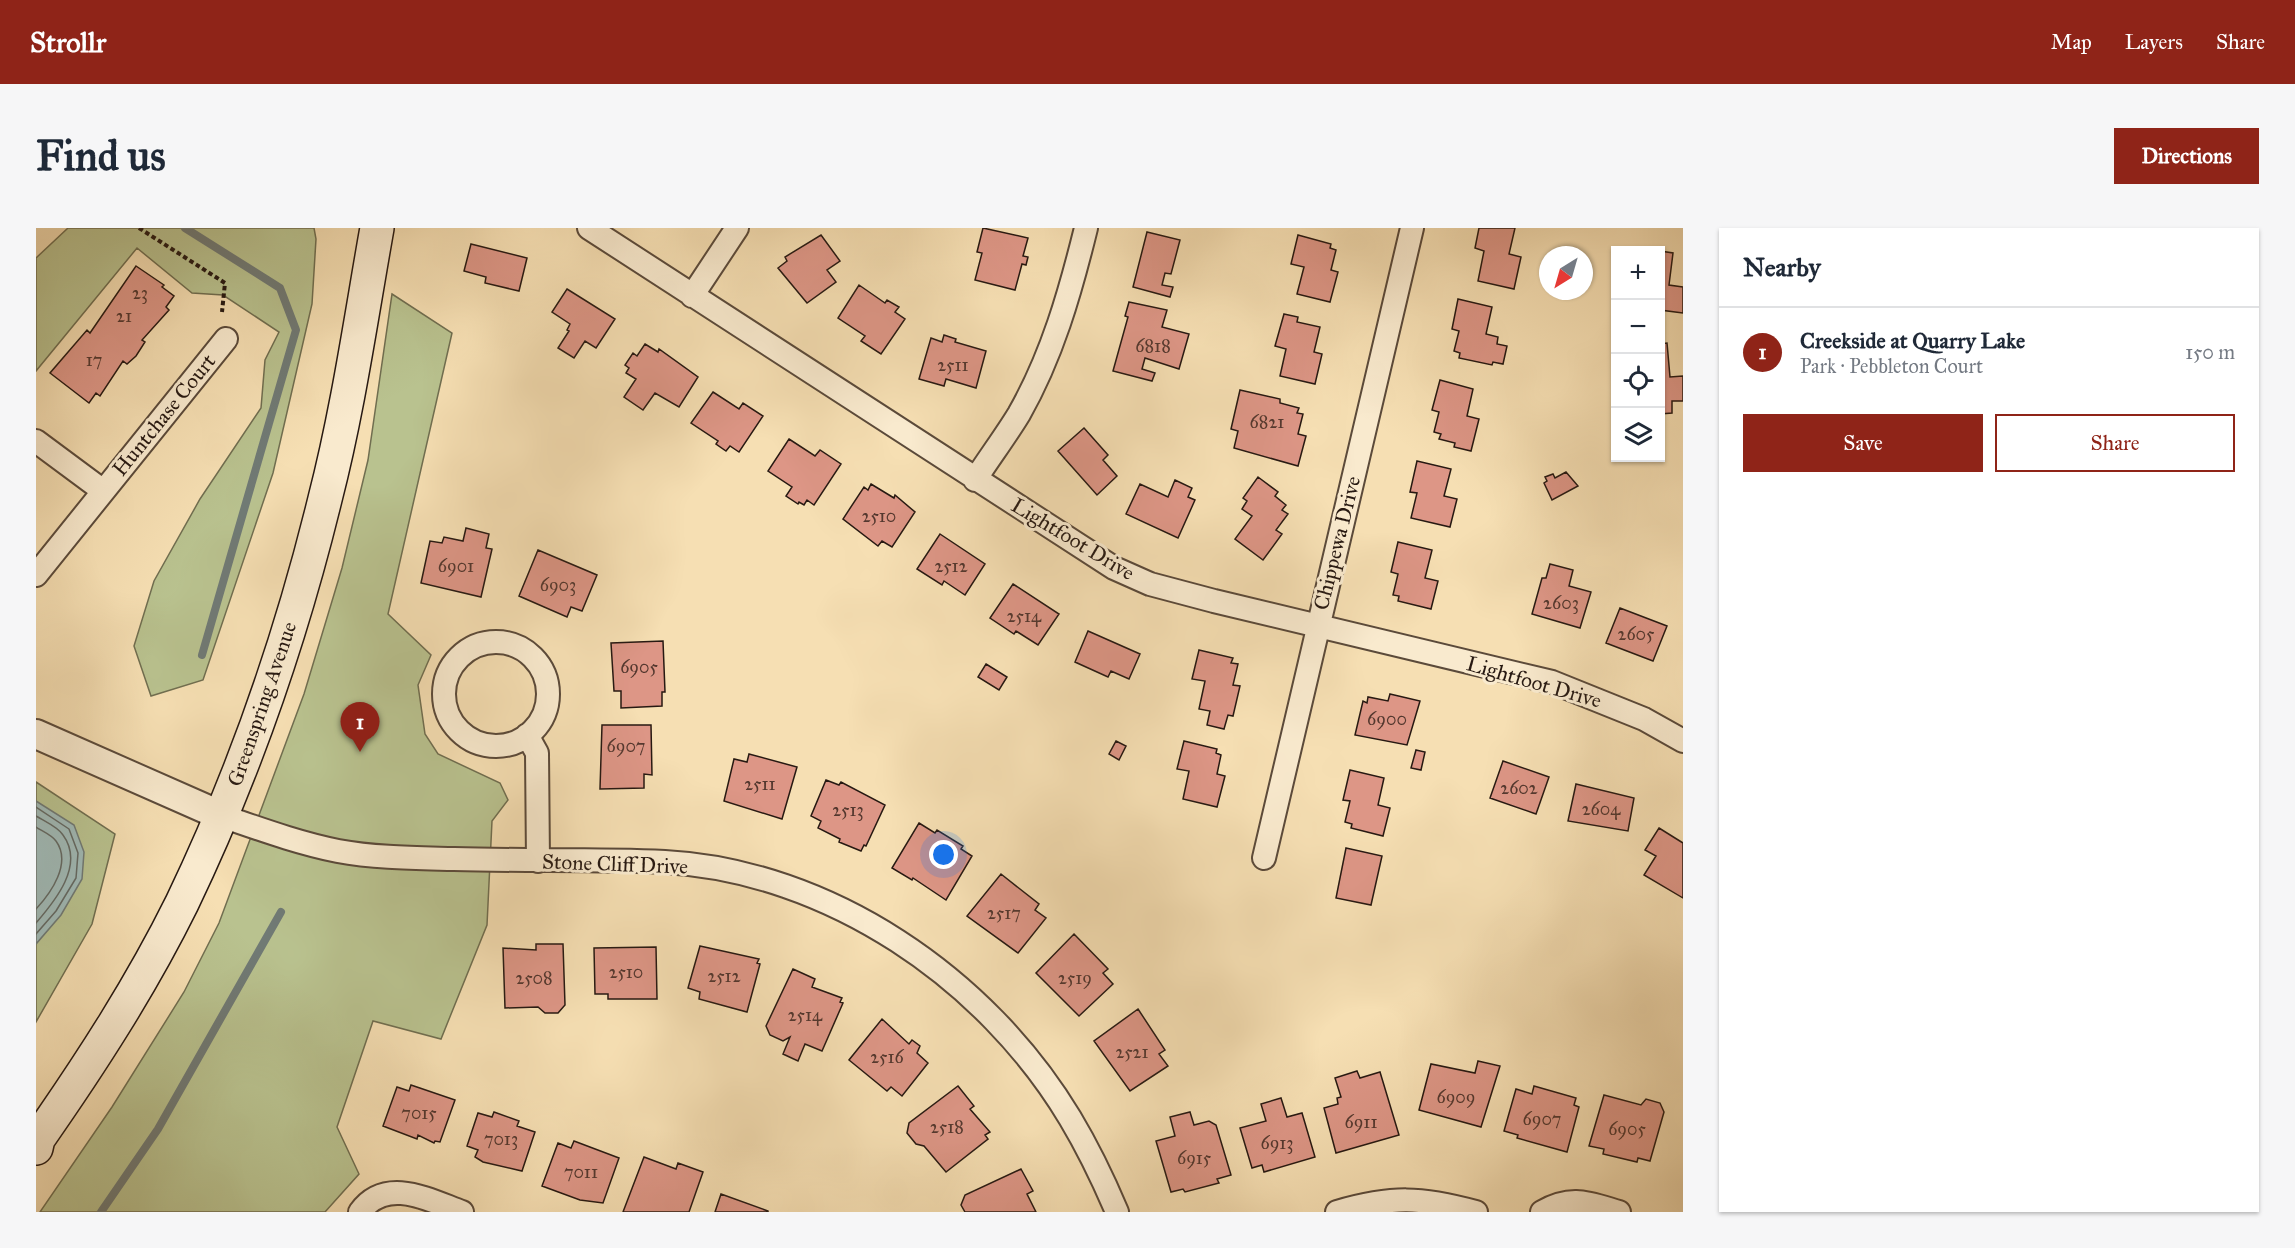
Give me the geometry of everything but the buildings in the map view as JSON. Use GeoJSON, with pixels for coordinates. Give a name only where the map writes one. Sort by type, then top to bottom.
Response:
{"type":"FeatureCollection","features":[{"type":"Feature","properties":{"kind":"main road","name":"Greenspring Avenue"},"geometry":{"type":"LineString","coordinates":[[37,1142],[124,1009],[181,904],[222,816],[273,680],[326,498],[377,228]]}},
{"type":"Feature","properties":{"kind":"street","name":"Lightfoot Drive"},"geometry":{"type":"LineString","coordinates":[[589,228],[1084,551],[1132,576],[1171,590],[1317,627],[1552,682],[1644,719],[1683,741]]}},
{"type":"Feature","properties":{"kind":"street"},"geometry":{"type":"LineString","coordinates":[[692,296],[737,228]]}},
{"type":"Feature","properties":{"kind":"street"},"geometry":{"type":"LineString","coordinates":[[975,480],[1018,415],[1040,373],[1060,324],[1086,228]]}},
{"type":"Feature","properties":{"kind":"street","name":"Chippewa Drive"},"geometry":{"type":"LineString","coordinates":[[1264,858],[1412,228]]}},
{"type":"Feature","properties":{"kind":"street","name":"Huntchase Court"},"geometry":{"type":"LineString","coordinates":[[36,575],[102,490],[226,339]]}},
{"type":"Feature","properties":{"kind":"street","name":"Huntchase Court"},"geometry":{"type":"LineString","coordinates":[[36,441],[102,490]]}},
{"type":"Feature","properties":{"kind":"street"},"geometry":{"type":"LineString","coordinates":[[503,642],[528,653],[538,663],[544,675],[548,703],[540,722],[527,735],[510,744],[494,746],[478,743],[465,736],[453,724],[446,710],[445,687],[453,665],[464,653],[475,646],[503,642]]}},
{"type":"Feature","properties":{"kind":"street"},"geometry":{"type":"LineString","coordinates":[[36,735],[222,816]]}},
{"type":"Feature","properties":{"kind":"street"},"geometry":{"type":"LineString","coordinates":[[527,735],[537,753],[537,861]]}},
{"type":"Feature","properties":{"kind":"street","name":"Stone Cliff Drive"},"geometry":{"type":"LineString","coordinates":[[222,816],[291,840],[340,851],[395,858],[667,862],[731,872],[794,888],[840,909],[900,943],[955,983],[1000,1026],[1035,1068],[1080,1135],[1117,1212]]}},
{"type":"Feature","properties":{"kind":"street"},"geometry":{"type":"LineString","coordinates":[[360,1212],[375,1198],[389,1192],[409,1193],[462,1212]]}},
{"type":"Feature","properties":{"kind":"street"},"geometry":{"type":"LineString","coordinates":[[1337,1212],[1374,1201],[1411,1199],[1443,1203],[1476,1212]]}},
{"type":"Feature","properties":{"kind":"street"},"geometry":{"type":"LineString","coordinates":[[1542,1212],[1555,1205],[1575,1200],[1618,1212]]}},
{"type":"Feature","properties":{"kind":"path"},"geometry":{"type":"LineString","coordinates":[[139,228],[225,283],[222,312]]}},
{"type":"Feature","properties":{"kind":"green space"},"geometry":{"type":"Polygon","coordinates":[[[68,228],[314,228],[316,239],[312,304],[273,473],[203,680],[151,696],[134,646],[154,581],[200,499],[261,408],[265,360],[279,332],[223,295],[192,293],[137,248],[36,371],[36,258],[68,228]]]}},
{"type":"Feature","properties":{"kind":"green space"},"geometry":{"type":"Polygon","coordinates":[[[392,294],[452,333],[388,614],[431,655],[418,685],[425,734],[438,754],[500,783],[508,800],[492,821],[487,925],[441,1039],[373,1021],[337,1127],[359,1174],[325,1212],[40,1212],[112,1107],[184,992],[219,923],[304,694],[342,568],[368,460],[392,294]]]}},
{"type":"Feature","properties":{"kind":"green space"},"geometry":{"type":"Polygon","coordinates":[[[36,782],[115,834],[92,924],[36,1022],[36,782]]]}},
{"type":"Feature","properties":{"kind":"water"},"geometry":{"type":"Polygon","coordinates":[[[36,801],[74,825],[84,852],[82,879],[61,915],[36,944],[36,801]]]}},
{"type":"Feature","properties":{"kind":"waterway"},"geometry":{"type":"LineString","coordinates":[[185,228],[280,288],[296,330],[202,655]]}},
{"type":"Feature","properties":{"kind":"waterway"},"geometry":{"type":"LineString","coordinates":[[101,1212],[158,1129],[281,912]]}},
{"type":"Feature","properties":{"kind":"place","name":"Creekside at Quarry Lake"},"geometry":{"type":"Point","coordinates":[360,752]}}]}
